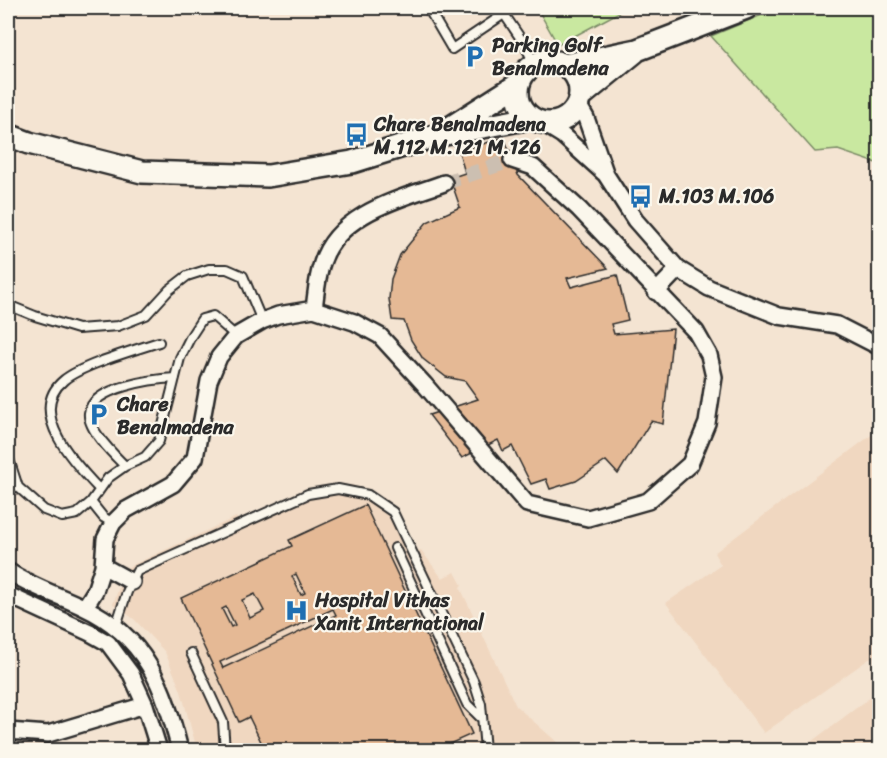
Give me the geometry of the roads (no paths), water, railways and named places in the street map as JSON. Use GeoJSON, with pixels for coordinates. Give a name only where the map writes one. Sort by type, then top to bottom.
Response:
{"type":"FeatureCollection","features":[{"type":"Feature","properties":{"kind":"main road"},"geometry":{"type":"LineString","coordinates":[[435,136],[476,114],[517,85],[534,63],[544,60],[565,64],[637,50],[746,8]]}},
{"type":"Feature","properties":{"kind":"main road"},"geometry":{"type":"LineString","coordinates":[[8,135],[29,143],[142,172],[268,176],[352,162],[435,136],[536,120],[555,123],[569,116],[579,101],[637,50]]}},
{"type":"Feature","properties":{"kind":"main road"},"geometry":{"type":"LineString","coordinates":[[565,64],[580,84],[579,101]]}},
{"type":"Feature","properties":{"kind":"main road"},"geometry":{"type":"LineString","coordinates":[[517,85],[519,104],[536,120]]}},
{"type":"Feature","properties":{"kind":"street"},"geometry":{"type":"LineString","coordinates":[[579,101],[606,175],[635,220],[678,269],[709,288],[779,316],[837,325],[879,347]]}},
{"type":"Feature","properties":{"kind":"street"},"geometry":{"type":"LineString","coordinates":[[536,120],[562,135],[606,175]]}},
{"type":"Feature","properties":{"kind":"street"},"geometry":{"type":"LineString","coordinates":[[85,607],[95,591],[103,566],[105,539],[113,523],[126,510],[173,484],[195,458],[209,381],[219,357],[236,336],[278,315],[314,309],[354,322],[380,336],[527,504],[588,518],[648,501],[690,464],[707,423],[714,377],[709,355],[696,332],[571,202],[533,167],[512,160]]}},
{"type":"Feature","properties":{"kind":"street"},"geometry":{"type":"LineString","coordinates":[[314,309],[321,264],[330,243],[356,218],[444,183]]}},
{"type":"Feature","properties":{"kind":"street"},"geometry":{"type":"LineString","coordinates":[[656,292],[678,269]]}},
{"type":"Feature","properties":{"kind":"street"},"geometry":{"type":"LineString","coordinates":[[103,566],[132,582]]}},
{"type":"Feature","properties":{"kind":"street"},"geometry":{"type":"LineString","coordinates":[[8,571],[85,607],[116,626],[133,642],[150,664],[164,698],[180,750]]}},
{"type":"Feature","properties":{"kind":"street"},"geometry":{"type":"LineString","coordinates":[[8,595],[108,643],[130,674],[145,705],[159,750]]}},
{"type":"Feature","properties":{"kind":"street"},"geometry":{"type":"LineString","coordinates":[[8,731],[48,734],[145,705]]}},
{"type":"Feature","properties":{"kind":"lane"},"geometry":{"type":"LineString","coordinates":[[428,8],[452,49],[502,11],[534,63]]}},
{"type":"Feature","properties":{"kind":"lane"},"geometry":{"type":"LineString","coordinates":[[8,305],[78,329],[118,326],[146,315],[169,290],[187,276],[209,268],[227,269],[243,276],[262,321]]}},
{"type":"Feature","properties":{"kind":"lane"},"geometry":{"type":"LineString","coordinates":[[8,456],[18,487],[44,510],[62,517],[77,514],[91,502],[108,478],[125,466],[145,457],[159,441],[180,358],[202,319],[213,316],[236,336]]}},
{"type":"Feature","properties":{"kind":"lane"},"geometry":{"type":"LineString","coordinates":[[99,489],[74,463],[57,438],[50,411],[52,396],[63,380],[80,371],[159,342]]}},
{"type":"Feature","properties":{"kind":"lane"},"geometry":{"type":"LineString","coordinates":[[125,466],[105,446],[92,425],[88,414],[92,403],[106,393],[149,380],[175,378]]}},
{"type":"Feature","properties":{"kind":"lane"},"geometry":{"type":"LineString","coordinates":[[116,626],[137,571],[308,494],[338,489],[368,495],[393,512],[474,682],[481,705],[480,717],[485,750]]}},
{"type":"Feature","properties":{"kind":"lane"},"geometry":{"type":"LineString","coordinates":[[91,502],[103,517],[113,523]]}},
{"type":"Feature","properties":{"kind":"lane"},"geometry":{"type":"LineString","coordinates":[[395,548],[467,704],[480,717]]}},
{"type":"Feature","properties":{"kind":"lane"},"geometry":{"type":"LineString","coordinates":[[191,653],[223,722],[225,750]]}},
{"type":"Feature","properties":{"kind":"tunnel"},"geometry":{"type":"LineString","coordinates":[[444,183],[512,160]]}},
{"type":"Feature","properties":{"kind":"place","name":"Parking Golf Benalmadena"},"geometry":{"type":"Point","coordinates":[474,56]}},
{"type":"Feature","properties":{"kind":"place","name":"Chare Benalmadena M.112 M.121 M.126"},"geometry":{"type":"Point","coordinates":[356,135]}},
{"type":"Feature","properties":{"kind":"place","name":"M.103 M.106"},"geometry":{"type":"Point","coordinates":[641,196]}},
{"type":"Feature","properties":{"kind":"place","name":"Chare Benalmadena"},"geometry":{"type":"Point","coordinates":[99,415]}},
{"type":"Feature","properties":{"kind":"place","name":"Hospital Vithas Xanit International"},"geometry":{"type":"Point","coordinates":[297,611]}}]}
